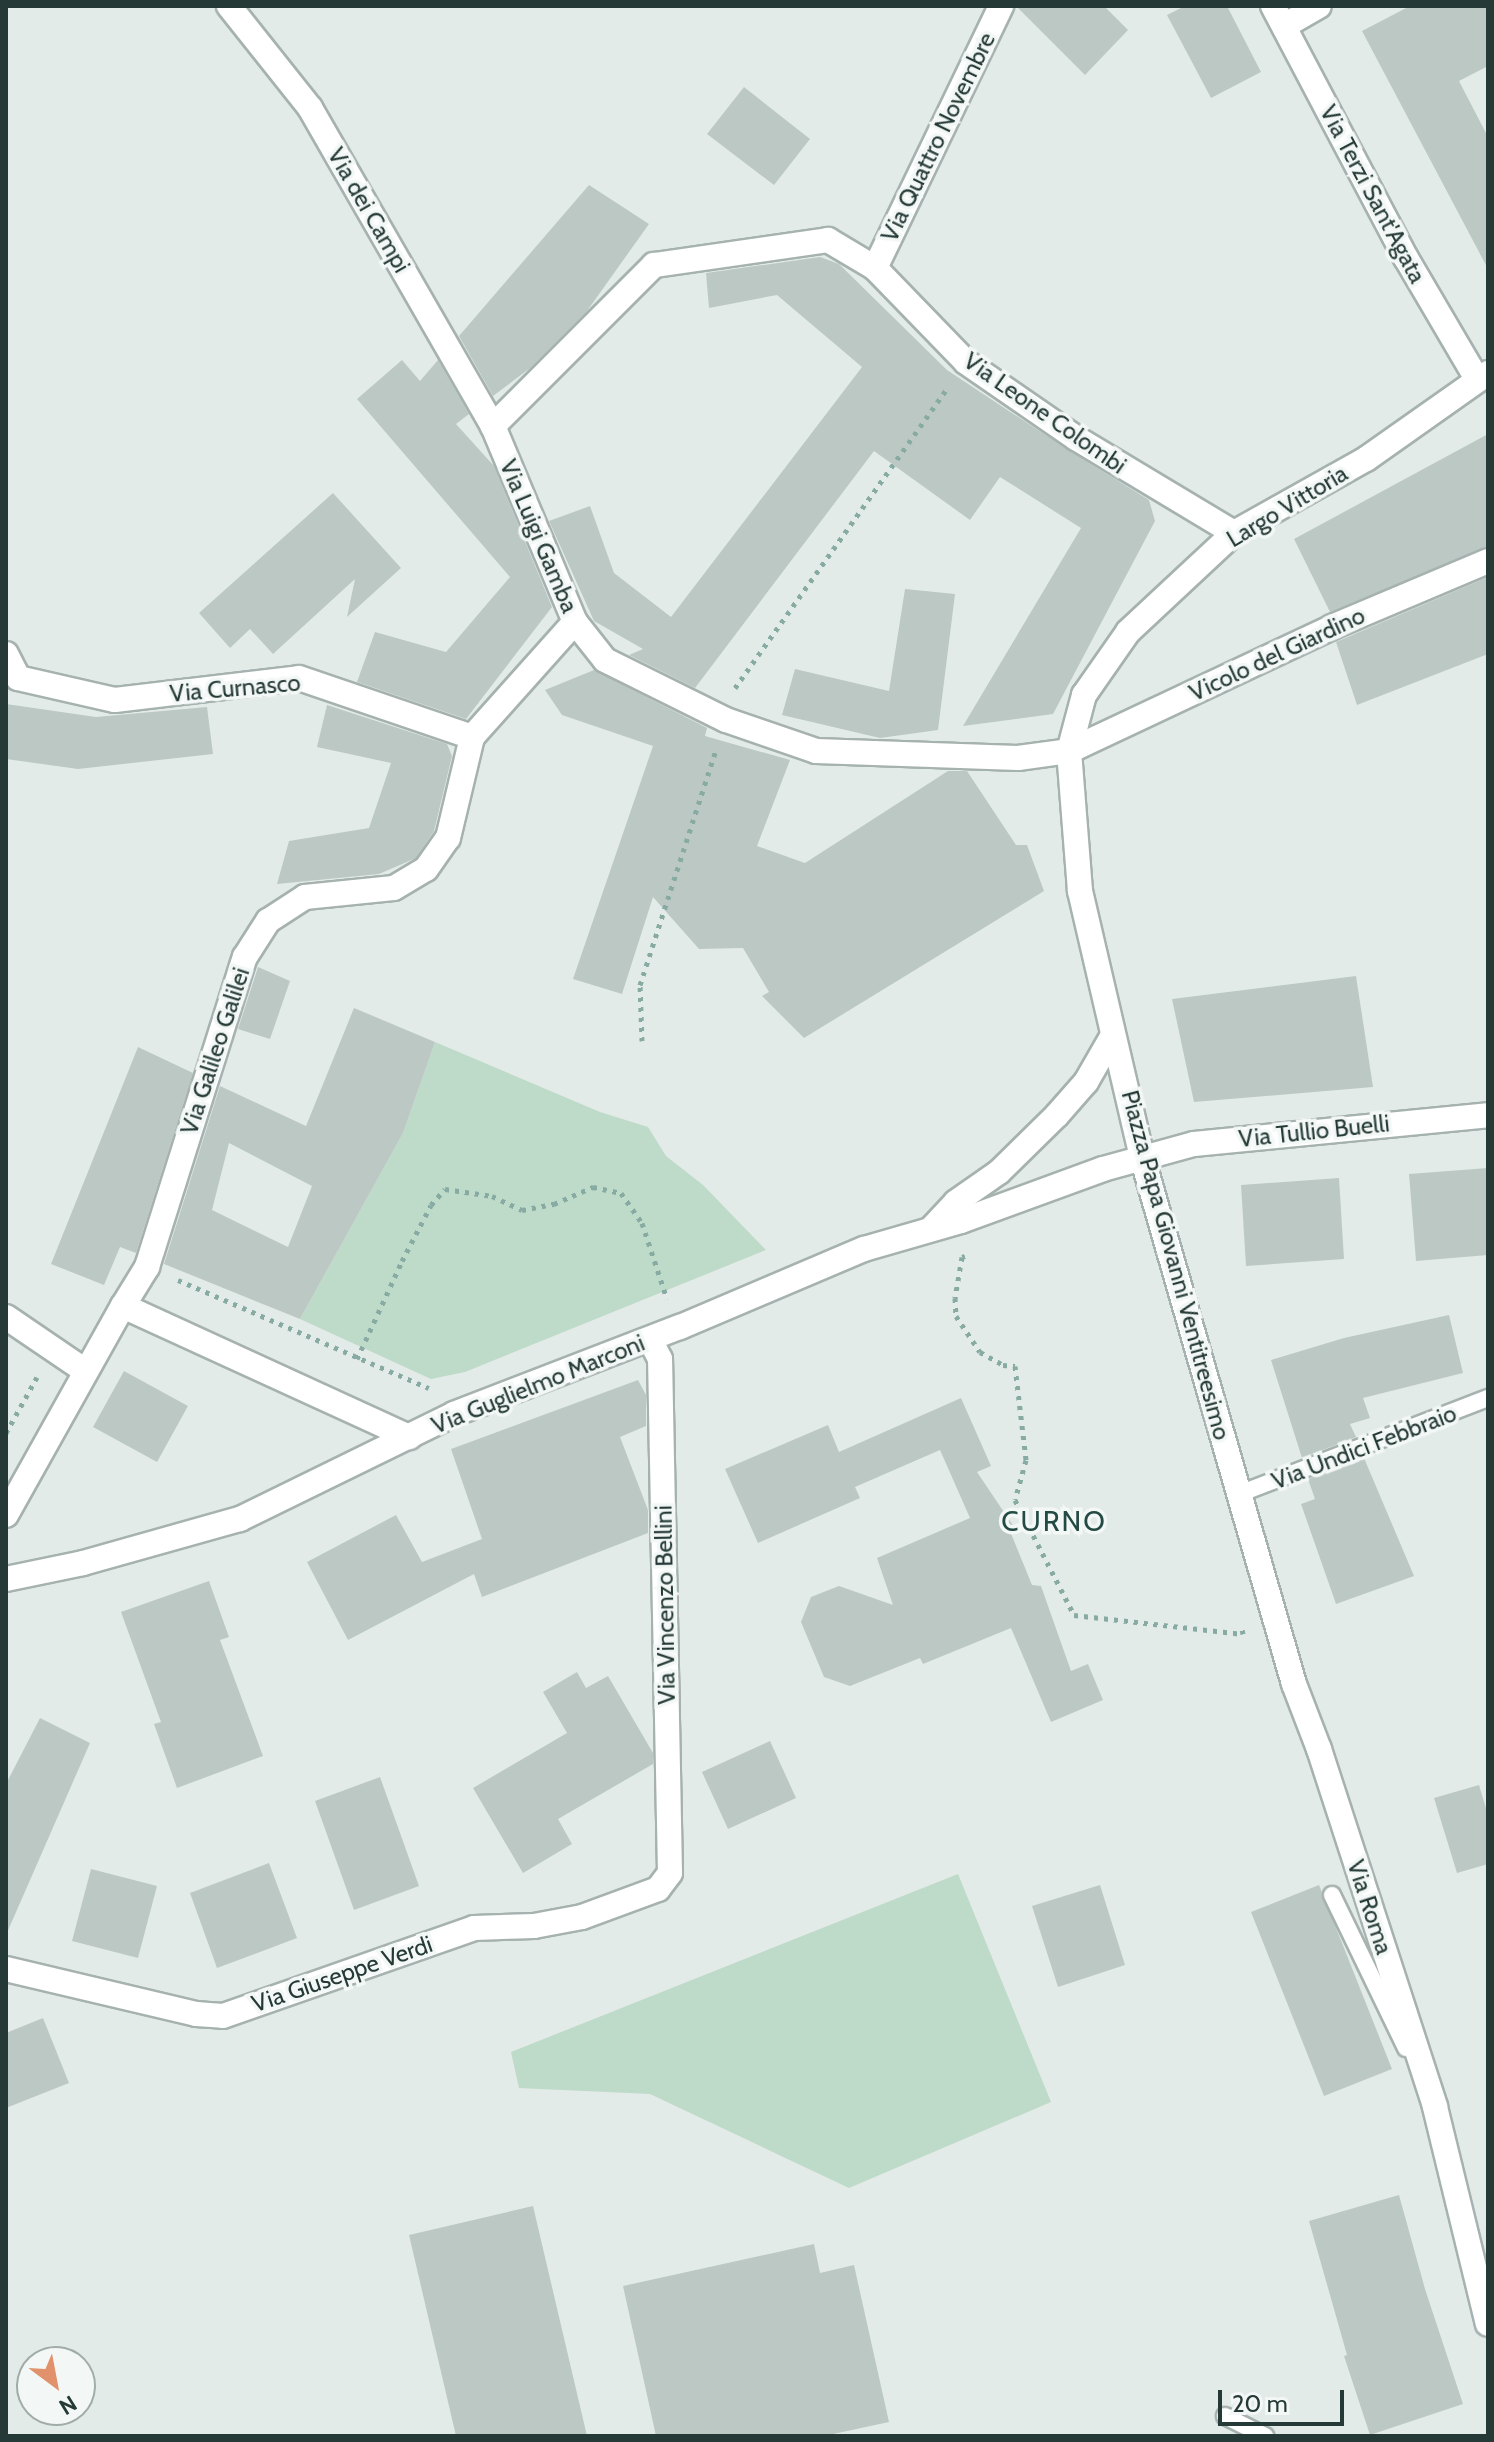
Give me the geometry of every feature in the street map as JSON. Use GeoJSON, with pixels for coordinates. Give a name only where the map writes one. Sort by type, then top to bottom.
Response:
{"type":"FeatureCollection","features":[{"type":"Feature","properties":{"kind":"street","name":"Via dei Campi"},"geometry":{"type":"LineString","coordinates":[[229,6],[310,108],[493,426]]}},
{"type":"Feature","properties":{"kind":"street","name":"Via Quattro Novembre"},"geometry":{"type":"LineString","coordinates":[[875,268],[1001,6]]}},
{"type":"Feature","properties":{"kind":"street"},"geometry":{"type":"LineString","coordinates":[[1278,16],[1319,6]]}},
{"type":"Feature","properties":{"kind":"street","name":"Via Terzi Sant'Agata"},"geometry":{"type":"LineString","coordinates":[[1278,16],[1406,258],[1482,376]]}},
{"type":"Feature","properties":{"kind":"street"},"geometry":{"type":"LineString","coordinates":[[493,426],[654,265],[828,240],[875,268]]}},
{"type":"Feature","properties":{"kind":"street","name":"Via Leone Colombi"},"geometry":{"type":"LineString","coordinates":[[875,268],[966,362],[1076,438],[1234,533]]}},
{"type":"Feature","properties":{"kind":"street","name":"Largo Vittoria"},"geometry":{"type":"LineString","coordinates":[[1069,751],[1084,695],[1128,632],[1234,533],[1366,459],[1482,376]]}},
{"type":"Feature","properties":{"kind":"street","name":"Via Luigi Gamba"},"geometry":{"type":"LineString","coordinates":[[493,426],[575,622],[605,660],[726,720],[816,751],[1018,758],[1069,751]]}},
{"type":"Feature","properties":{"kind":"street","name":"Vicolo del Giardino"},"geometry":{"type":"LineString","coordinates":[[1069,751],[1332,627],[1488,561]]}},
{"type":"Feature","properties":{"kind":"street","name":"Via Galileo Galilei"},"geometry":{"type":"LineString","coordinates":[[6,1515],[84,1370],[147,1267],[245,957],[268,921],[305,897],[394,888],[426,869],[448,838],[472,737],[575,622]]}},
{"type":"Feature","properties":{"kind":"street","name":"Via Curnasco"},"geometry":{"type":"LineString","coordinates":[[6,654],[18,678],[115,700],[299,678],[472,737]]}},
{"type":"Feature","properties":{"kind":"street"},"geometry":{"type":"LineString","coordinates":[[1069,751],[1080,891],[1113,1035]]}},
{"type":"Feature","properties":{"kind":"street","name":"Piazza Papa Giovanni Ventitreesimo"},"geometry":{"type":"LineString","coordinates":[[1113,1035],[1142,1157],[1239,1494]]}},
{"type":"Feature","properties":{"kind":"street","name":"Via Guglielmo Marconi"},"geometry":{"type":"LineString","coordinates":[[932,1228],[956,1202],[999,1172],[1057,1115],[1086,1082],[1113,1035]]}},
{"type":"Feature","properties":{"kind":"street","name":"Via Tullio Buelli"},"geometry":{"type":"LineString","coordinates":[[1142,1157],[1194,1144],[1488,1115]]}},
{"type":"Feature","properties":{"kind":"street","name":"Via Guglielmo Marconi"},"geometry":{"type":"LineString","coordinates":[[6,1579],[83,1563],[240,1519],[454,1414],[650,1339],[864,1249],[961,1221],[1142,1157]]}},
{"type":"Feature","properties":{"kind":"street"},"geometry":{"type":"LineString","coordinates":[[123,1306],[409,1437]]}},
{"type":"Feature","properties":{"kind":"street"},"geometry":{"type":"LineString","coordinates":[[6,1317],[84,1370]]}},
{"type":"Feature","properties":{"kind":"street","name":"Via Vincenzo Bellini"},"geometry":{"type":"LineString","coordinates":[[650,1339],[660,1359],[670,1873]]}},
{"type":"Feature","properties":{"kind":"street","name":"Via Roma"},"geometry":{"type":"LineString","coordinates":[[1239,1494],[1294,1684],[1319,1749],[1435,2107],[1480,2257],[1488,2324]]}},
{"type":"Feature","properties":{"kind":"street","name":"Via Giuseppe Verdi"},"geometry":{"type":"LineString","coordinates":[[6,1969],[196,2014],[223,2016],[474,1928],[534,1926],[582,1917],[658,1889],[670,1873]]}},
{"type":"Feature","properties":{"kind":"lane","name":"Via Undici Febbraio"},"geometry":{"type":"LineString","coordinates":[[1239,1494],[1488,1398]]}},
{"type":"Feature","properties":{"kind":"lane"},"geometry":{"type":"LineString","coordinates":[[1332,1895],[1435,2107]]}},
{"type":"Feature","properties":{"kind":"lane"},"geometry":{"type":"LineString","coordinates":[[1225,2416],[1265,2436]]}},
{"type":"Feature","properties":{"kind":"path"},"geometry":{"type":"LineString","coordinates":[[642,1041],[640,985],[726,720],[731,693],[966,362]]}},
{"type":"Feature","properties":{"kind":"path"},"geometry":{"type":"LineString","coordinates":[[357,1359],[409,1247],[431,1205],[445,1189],[492,1196],[522,1210],[554,1204],[593,1187],[621,1193],[642,1223],[668,1300]]}},
{"type":"Feature","properties":{"kind":"path"},"geometry":{"type":"LineString","coordinates":[[970,1254],[962,1257],[955,1298],[956,1316],[980,1352],[1003,1365],[1015,1366],[1026,1460],[1015,1500],[1074,1615],[1243,1634],[1239,1619]]}},
{"type":"Feature","properties":{"kind":"path"},"geometry":{"type":"LineString","coordinates":[[147,1267],[441,1393]]}},
{"type":"Feature","properties":{"kind":"path"},"geometry":{"type":"LineString","coordinates":[[653,1306],[682,1294]]}},
{"type":"Feature","properties":{"kind":"path"},"geometry":{"type":"LineString","coordinates":[[6,1433],[53,1347]]}},
{"type":"Feature","properties":{"kind":"green space"},"geometry":{"type":"Polygon","coordinates":[[[435,1042],[600,1112],[648,1127],[666,1156],[703,1185],[766,1250],[465,1372],[431,1379],[300,1319],[403,1133],[435,1042]]]}},
{"type":"Feature","properties":{"kind":"green space"},"geometry":{"type":"Polygon","coordinates":[[[958,1874],[1051,2102],[849,2188],[650,2094],[519,2088],[511,2052],[958,1874]]]}},
{"type":"Feature","properties":{"kind":"building"},"geometry":{"type":"Polygon","coordinates":[[[1016,6],[1104,6],[1128,30],[1085,75],[1016,6]]]}},
{"type":"Feature","properties":{"kind":"building"},"geometry":{"type":"Polygon","coordinates":[[[1185,6],[1227,6],[1261,72],[1211,98],[1167,15],[1185,6]]]}},
{"type":"Feature","properties":{"kind":"building"},"geometry":{"type":"Polygon","coordinates":[[[1410,6],[1488,6],[1488,66],[1459,81],[1488,137],[1488,269],[1362,31],[1410,6]]]}},
{"type":"Feature","properties":{"kind":"building"},"geometry":{"type":"Polygon","coordinates":[[[744,87],[810,139],[774,185],[707,134],[744,87]]]}},
{"type":"Feature","properties":{"kind":"building"},"geometry":{"type":"Polygon","coordinates":[[[589,185],[649,224],[587,311],[530,368],[493,396],[459,336],[589,185]]]}},
{"type":"Feature","properties":{"kind":"building"},"geometry":{"type":"Polygon","coordinates":[[[820,257],[839,264],[947,370],[1149,500],[1155,521],[1053,714],[963,726],[1081,528],[1000,477],[970,520],[874,451],[695,688],[629,655],[643,649],[594,621],[549,521],[590,506],[614,573],[671,617],[862,367],[777,295],[709,308],[706,273],[820,257]]]}},
{"type":"Feature","properties":{"kind":"building"},"geometry":{"type":"Polygon","coordinates":[[[402,360],[420,381],[438,360],[469,414],[456,424],[494,466],[552,607],[466,719],[357,682],[375,632],[446,652],[510,577],[357,399],[402,360]]]}},
{"type":"Feature","properties":{"kind":"building"},"geometry":{"type":"Polygon","coordinates":[[[1488,434],[1488,546],[1330,612],[1294,539],[1488,434]]]}},
{"type":"Feature","properties":{"kind":"building"},"geometry":{"type":"Polygon","coordinates":[[[333,493],[401,568],[347,617],[355,579],[273,654],[250,629],[230,648],[199,613],[333,493]]]}},
{"type":"Feature","properties":{"kind":"building"},"geometry":{"type":"Polygon","coordinates":[[[1488,577],[1488,654],[1357,705],[1336,642],[1488,577]]]}},
{"type":"Feature","properties":{"kind":"building"},"geometry":{"type":"Polygon","coordinates":[[[905,589],[955,594],[938,730],[880,738],[782,715],[795,669],[889,691],[905,589]]]}},
{"type":"Feature","properties":{"kind":"building"},"geometry":{"type":"Polygon","coordinates":[[[594,670],[707,728],[705,736],[790,760],[757,846],[805,863],[948,771],[967,771],[1016,845],[1027,845],[1044,891],[804,1038],[762,996],[769,992],[743,948],[699,949],[653,897],[622,994],[573,979],[653,746],[562,715],[545,690],[594,670]]]}},
{"type":"Feature","properties":{"kind":"building"},"geometry":{"type":"Polygon","coordinates":[[[6,704],[96,717],[207,707],[213,754],[78,769],[6,759],[6,704]]]}},
{"type":"Feature","properties":{"kind":"building"},"geometry":{"type":"Polygon","coordinates":[[[327,705],[447,744],[452,756],[434,831],[416,858],[379,874],[277,884],[289,841],[369,828],[391,763],[317,747],[327,705]]]}},
{"type":"Feature","properties":{"kind":"building"},"geometry":{"type":"Polygon","coordinates":[[[258,967],[290,981],[270,1039],[238,1029],[258,967]]]}},
{"type":"Feature","properties":{"kind":"building"},"geometry":{"type":"Polygon","coordinates":[[[1356,976],[1373,1087],[1194,1102],[1172,999],[1356,976]]]}},
{"type":"Feature","properties":{"kind":"building"},"geometry":{"type":"Polygon","coordinates":[[[354,1008],[435,1042],[403,1133],[300,1319],[164,1264],[220,1086],[306,1126],[354,1008]],[[229,1143],[212,1210],[288,1247],[312,1186],[229,1143]]]}},
{"type":"Feature","properties":{"kind":"building"},"geometry":{"type":"Polygon","coordinates":[[[138,1047],[193,1073],[136,1253],[120,1247],[104,1285],[51,1264],[138,1047]]]}},
{"type":"Feature","properties":{"kind":"building"},"geometry":{"type":"Polygon","coordinates":[[[1488,1168],[1488,1255],[1416,1261],[1409,1174],[1488,1168]]]}},
{"type":"Feature","properties":{"kind":"building"},"geometry":{"type":"Polygon","coordinates":[[[1339,1178],[1344,1259],[1246,1266],[1241,1185],[1339,1178]]]}},
{"type":"Feature","properties":{"kind":"building"},"geometry":{"type":"Polygon","coordinates":[[[1449,1315],[1463,1373],[1363,1398],[1370,1418],[1350,1424],[1356,1437],[1302,1458],[1271,1360],[1344,1338],[1449,1315]]]}},
{"type":"Feature","properties":{"kind":"building"},"geometry":{"type":"Polygon","coordinates":[[[124,1371],[188,1406],[157,1462],[93,1427],[124,1371]]]}},
{"type":"Feature","properties":{"kind":"building"},"geometry":{"type":"Polygon","coordinates":[[[638,1380],[646,1395],[646,1426],[620,1437],[648,1510],[648,1533],[482,1597],[474,1574],[348,1640],[307,1562],[396,1515],[422,1562],[482,1539],[451,1449],[638,1380]]]}},
{"type":"Feature","properties":{"kind":"building"},"geometry":{"type":"Polygon","coordinates":[[[961,1398],[991,1466],[977,1472],[1014,1527],[1010,1531],[1032,1585],[1041,1586],[1071,1671],[1088,1664],[1103,1700],[1051,1722],[1011,1628],[923,1664],[920,1658],[850,1686],[824,1677],[801,1622],[811,1597],[839,1586],[893,1605],[877,1558],[970,1518],[940,1450],[855,1487],[860,1498],[758,1543],[725,1469],[828,1425],[839,1452],[961,1398]]]}},
{"type":"Feature","properties":{"kind":"building"},"geometry":{"type":"Polygon","coordinates":[[[1364,1458],[1414,1576],[1336,1604],[1301,1504],[1315,1499],[1308,1479],[1364,1458]]]}},
{"type":"Feature","properties":{"kind":"building"},"geometry":{"type":"Polygon","coordinates":[[[209,1581],[229,1637],[220,1640],[263,1756],[177,1788],[154,1724],[161,1722],[121,1612],[209,1581]]]}},
{"type":"Feature","properties":{"kind":"building"},"geometry":{"type":"Polygon","coordinates":[[[577,1672],[586,1688],[608,1676],[653,1753],[653,1764],[558,1819],[572,1844],[523,1873],[473,1788],[567,1733],[543,1692],[577,1672]]]}},
{"type":"Feature","properties":{"kind":"building"},"geometry":{"type":"Polygon","coordinates":[[[40,1718],[90,1743],[6,1935],[6,1784],[40,1718]]]}},
{"type":"Feature","properties":{"kind":"building"},"geometry":{"type":"Polygon","coordinates":[[[770,1741],[796,1798],[728,1829],[702,1772],[770,1741]]]}},
{"type":"Feature","properties":{"kind":"building"},"geometry":{"type":"Polygon","coordinates":[[[380,1777],[419,1886],[354,1910],[315,1801],[380,1777]]]}},
{"type":"Feature","properties":{"kind":"building"},"geometry":{"type":"Polygon","coordinates":[[[1479,1785],[1488,1815],[1488,1864],[1457,1873],[1434,1798],[1479,1785]]]}},
{"type":"Feature","properties":{"kind":"building"},"geometry":{"type":"Polygon","coordinates":[[[269,1863],[297,1938],[217,1968],[190,1893],[269,1863]]]}},
{"type":"Feature","properties":{"kind":"building"},"geometry":{"type":"Polygon","coordinates":[[[91,1869],[157,1886],[138,1958],[72,1941],[91,1869]]]}},
{"type":"Feature","properties":{"kind":"building"},"geometry":{"type":"Polygon","coordinates":[[[1100,1885],[1125,1965],[1058,1987],[1032,1906],[1100,1885]]]}},
{"type":"Feature","properties":{"kind":"building"},"geometry":{"type":"Polygon","coordinates":[[[1319,1885],[1392,2069],[1324,2096],[1251,1912],[1319,1885]]]}},
{"type":"Feature","properties":{"kind":"building"},"geometry":{"type":"Polygon","coordinates":[[[43,2018],[69,2083],[6,2108],[6,2033],[43,2018]]]}},
{"type":"Feature","properties":{"kind":"building"},"geometry":{"type":"Polygon","coordinates":[[[1399,2195],[1425,2289],[1463,2404],[1370,2435],[1344,2356],[1347,2355],[1309,2221],[1399,2195]]]}},
{"type":"Feature","properties":{"kind":"building"},"geometry":{"type":"Polygon","coordinates":[[[533,2206],[587,2436],[456,2436],[409,2235],[533,2206]]]}},
{"type":"Feature","properties":{"kind":"building"},"geometry":{"type":"Polygon","coordinates":[[[814,2244],[820,2273],[854,2265],[889,2422],[824,2436],[656,2436],[623,2286],[814,2244]]]}},
{"type":"Feature","properties":{"kind":"district","name":"CURNO"},"geometry":{"type":"Point","coordinates":[1054,1521]}}]}
